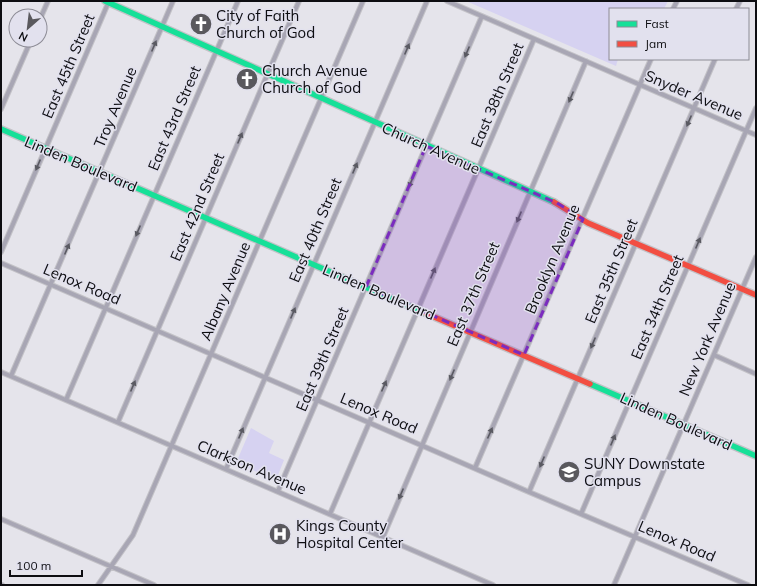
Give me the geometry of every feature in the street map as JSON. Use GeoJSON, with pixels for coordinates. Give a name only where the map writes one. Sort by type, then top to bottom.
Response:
{"type":"FeatureCollection","features":[{"type":"Feature","properties":{"kind":"main road","name":"Church Avenue"},"geometry":{"type":"LineString","coordinates":[[108,2],[267,75],[558,203],[582,219],[636,244],[756,295]]}},
{"type":"Feature","properties":{"kind":"main road","name":"Linden Boulevard"},"geometry":{"type":"LineString","coordinates":[[1,129],[756,456]]}},
{"type":"Feature","properties":{"kind":"street","name":"Troy Avenue"},"geometry":{"type":"LineString","coordinates":[[11,376],[174,1]]}},
{"type":"Feature","properties":{"kind":"street","name":"East 43rd Street"},"geometry":{"type":"LineString","coordinates":[[66,400],[238,1]]}},
{"type":"Feature","properties":{"kind":"street","name":"East 42nd Street"},"geometry":{"type":"LineString","coordinates":[[118,422],[299,1]]}},
{"type":"Feature","properties":{"kind":"street","name":"Albany Avenue"},"geometry":{"type":"LineString","coordinates":[[98,585],[133,535],[363,1]]}},
{"type":"Feature","properties":{"kind":"street","name":"East 40th Street"},"geometry":{"type":"LineString","coordinates":[[226,469],[427,1]]}},
{"type":"Feature","properties":{"kind":"street","name":"Snyder Avenue"},"geometry":{"type":"LineString","coordinates":[[447,1],[756,135]]}},
{"type":"Feature","properties":{"kind":"street","name":"East 45th Street"},"geometry":{"type":"LineString","coordinates":[[1,252],[108,2]]}},
{"type":"Feature","properties":{"kind":"street","name":"East 39th Street"},"geometry":{"type":"LineString","coordinates":[[278,491],[482,16]]}},
{"type":"Feature","properties":{"kind":"street","name":"East 38th Street"},"geometry":{"type":"LineString","coordinates":[[330,514],[534,39]]}},
{"type":"Feature","properties":{"kind":"street"},"geometry":{"type":"LineString","coordinates":[[1,109],[28,48]]}},
{"type":"Feature","properties":{"kind":"street","name":"Brooklyn Avenue"},"geometry":{"type":"LineString","coordinates":[[475,468],[651,60]]}},
{"type":"Feature","properties":{"kind":"street","name":"East 35th Street"},"geometry":{"type":"LineString","coordinates":[[529,492],[715,60]]}},
{"type":"Feature","properties":{"kind":"street","name":"East 37th Street"},"geometry":{"type":"LineString","coordinates":[[383,537],[586,61]]}},
{"type":"Feature","properties":{"kind":"street","name":"East 34th Street"},"geometry":{"type":"LineString","coordinates":[[581,514],[756,108]]}},
{"type":"Feature","properties":{"kind":"street","name":"New York Avenue"},"geometry":{"type":"LineString","coordinates":[[614,585],[756,257]]}},
{"type":"Feature","properties":{"kind":"street","name":"Lenox Road"},"geometry":{"type":"LineString","coordinates":[[1,263],[529,492],[748,585]]}},
{"type":"Feature","properties":{"kind":"street"},"geometry":{"type":"LineString","coordinates":[[714,355],[756,374]]}},
{"type":"Feature","properties":{"kind":"street","name":"Clarkson Avenue"},"geometry":{"type":"LineString","coordinates":[[1,372],[493,585]]}},
{"type":"Feature","properties":{"kind":"street"},"geometry":{"type":"LineString","coordinates":[[1,519],[154,585]]}},
{"type":"Feature","properties":{"kind":"highlighted area"},"geometry":{"type":"Polygon","coordinates":[[[426,146],[557,203],[583,219],[524,355],[366,287],[426,146]]]}},
{"type":"Feature","properties":{"kind":"shaded area"},"geometry":{"type":"Polygon","coordinates":[[[466,1],[668,1],[664,8],[609,8],[609,60],[618,60],[616,66],[466,1]]]}},
{"type":"Feature","properties":{"kind":"shaded area"},"geometry":{"type":"Polygon","coordinates":[[[251,428],[274,441],[269,453],[284,460],[276,480],[236,463],[251,428]]]}},
{"type":"Feature","properties":{"kind":"traffic: fast"},"geometry":{"type":"LineString","coordinates":[[105,1],[554,202]]}},
{"type":"Feature","properties":{"kind":"traffic: fast"},"geometry":{"type":"LineString","coordinates":[[1,129],[425,313]]}},
{"type":"Feature","properties":{"kind":"traffic: fast"},"geometry":{"type":"LineString","coordinates":[[590,384],[756,456]]}},
{"type":"Feature","properties":{"kind":"traffic: jam"},"geometry":{"type":"LineString","coordinates":[[554,202],[588,223],[756,295]]}},
{"type":"Feature","properties":{"kind":"traffic: jam"},"geometry":{"type":"LineString","coordinates":[[425,313],[590,384]]}},
{"type":"Feature","properties":{"kind":"place","name":"City of Faith Church of God"},"geometry":{"type":"Point","coordinates":[201,24]}},
{"type":"Feature","properties":{"kind":"place","name":"Church Avenue Church of God"},"geometry":{"type":"Point","coordinates":[247,79]}},
{"type":"Feature","properties":{"kind":"place","name":"SUNY Downstate Campus"},"geometry":{"type":"Point","coordinates":[569,472]}},
{"type":"Feature","properties":{"kind":"place","name":"Kings County Hospital Center"},"geometry":{"type":"Point","coordinates":[280,534]}}]}
